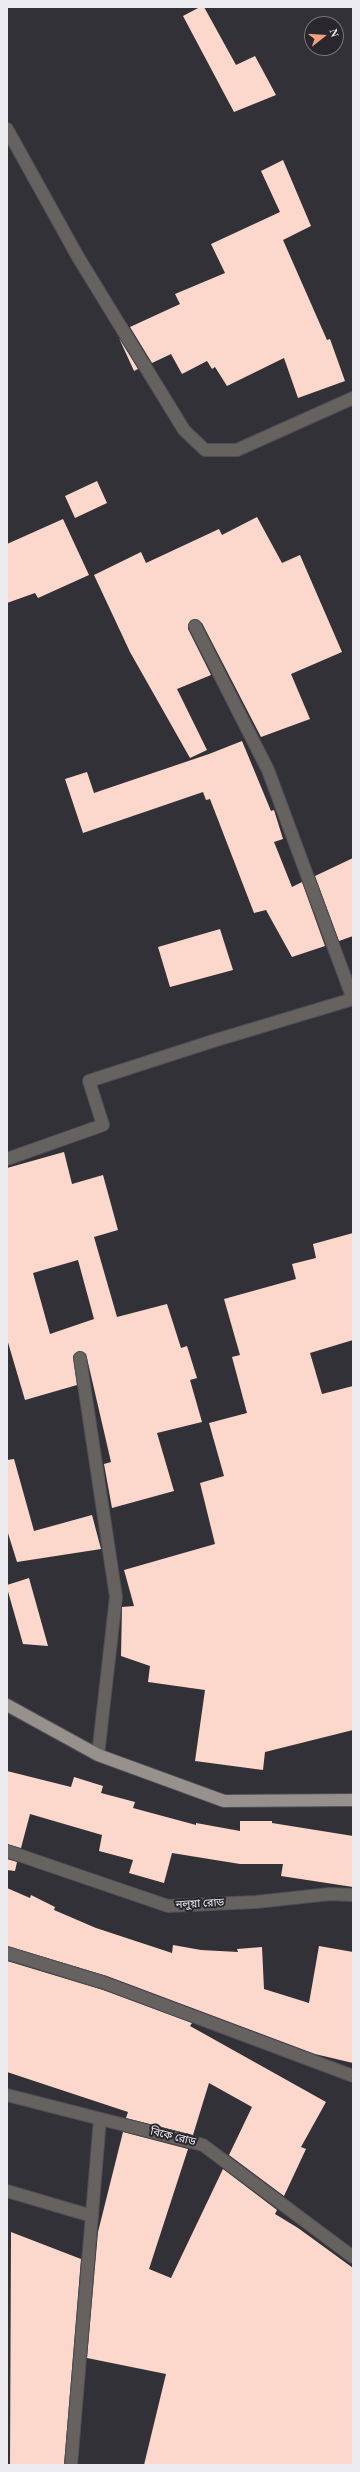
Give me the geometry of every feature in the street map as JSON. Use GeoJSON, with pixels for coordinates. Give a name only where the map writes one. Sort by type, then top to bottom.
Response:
{"type":"FeatureCollection","features":[{"type":"Feature","properties":{"kind":"main road"},"geometry":{"type":"LineString","coordinates":[[7,1705],[98,1755],[224,1801],[353,1800]]}},
{"type":"Feature","properties":{"kind":"street"},"geometry":{"type":"LineString","coordinates":[[7,129],[78,257],[180,424],[205,450],[237,450],[353,398]]}},
{"type":"Feature","properties":{"kind":"street"},"geometry":{"type":"LineString","coordinates":[[7,1159],[103,1125],[89,1082],[213,1041],[353,999],[268,770],[195,626]]}},
{"type":"Feature","properties":{"kind":"street"},"geometry":{"type":"LineString","coordinates":[[80,1358],[116,1597],[98,1755]]}},
{"type":"Feature","properties":{"kind":"street","name":"নলুয়া রোড"},"geometry":{"type":"LineString","coordinates":[[7,1851],[168,1906],[256,1902],[330,1894],[353,1895]]}},
{"type":"Feature","properties":{"kind":"street"},"geometry":{"type":"LineString","coordinates":[[7,1952],[105,1983],[353,2076]]}},
{"type":"Feature","properties":{"kind":"street","name":"বিকে রোড"},"geometry":{"type":"LineString","coordinates":[[7,2095],[203,2145],[353,2257]]}},
{"type":"Feature","properties":{"kind":"street"},"geometry":{"type":"LineString","coordinates":[[71,2465],[100,2119]]}},
{"type":"Feature","properties":{"kind":"street"},"geometry":{"type":"LineString","coordinates":[[7,2191],[92,2216]]}},
{"type":"Feature","properties":{"kind":"building"},"geometry":{"type":"Polygon","coordinates":[[[200,7],[204,7],[236,65],[255,56],[276,95],[234,112],[183,16],[200,7]]]}},
{"type":"Feature","properties":{"kind":"building"},"geometry":{"type":"Polygon","coordinates":[[[283,160],[311,226],[283,240],[327,340],[330,339],[345,381],[298,398],[284,358],[227,386],[215,367],[212,369],[207,361],[182,374],[171,354],[152,363],[130,327],[180,304],[175,294],[225,273],[211,244],[280,212],[261,171],[283,160]]]}},
{"type":"Feature","properties":{"kind":"building"},"geometry":{"type":"Polygon","coordinates":[[[119,338],[138,369],[134,371],[119,338]]]}},
{"type":"Feature","properties":{"kind":"building"},"geometry":{"type":"Polygon","coordinates":[[[97,481],[107,503],[75,518],[65,496],[97,481]]]}},
{"type":"Feature","properties":{"kind":"building"},"geometry":{"type":"Polygon","coordinates":[[[257,517],[282,563],[300,555],[342,652],[291,674],[310,719],[261,737],[202,623],[196,619],[191,620],[188,625],[188,629],[211,675],[177,689],[207,750],[190,758],[130,652],[94,575],[141,552],[146,563],[219,529],[222,535],[257,517]]]}},
{"type":"Feature","properties":{"kind":"building"},"geometry":{"type":"Polygon","coordinates":[[[63,519],[89,575],[38,598],[35,593],[7,603],[7,544],[63,519]]]}},
{"type":"Feature","properties":{"kind":"building"},"geometry":{"type":"Polygon","coordinates":[[[242,741],[271,811],[274,810],[283,839],[274,842],[292,887],[302,882],[325,946],[292,957],[266,910],[254,913],[210,799],[206,800],[203,792],[83,833],[65,779],[87,772],[94,793],[209,754],[242,741]]]}},
{"type":"Feature","properties":{"kind":"building"},"geometry":{"type":"Polygon","coordinates":[[[353,858],[353,936],[339,941],[315,876],[353,858]]]}},
{"type":"Feature","properties":{"kind":"building"},"geometry":{"type":"Polygon","coordinates":[[[220,929],[233,970],[170,987],[158,947],[220,929]]]}},
{"type":"Feature","properties":{"kind":"building"},"geometry":{"type":"Polygon","coordinates":[[[64,1152],[72,1184],[103,1175],[118,1230],[94,1237],[117,1317],[167,1304],[181,1348],[187,1346],[197,1378],[190,1380],[202,1422],[157,1433],[174,1491],[112,1508],[104,1464],[111,1462],[86,1354],[79,1351],[73,1356],[77,1385],[25,1400],[7,1339],[7,1168],[64,1152]],[[78,1260],[33,1273],[50,1334],[94,1319],[78,1260]]]}},
{"type":"Feature","properties":{"kind":"building"},"geometry":{"type":"Polygon","coordinates":[[[353,1233],[353,1340],[310,1353],[322,1394],[353,1386],[353,1730],[265,1752],[263,1770],[195,1761],[205,1690],[148,1682],[150,1666],[121,1656],[122,1607],[134,1606],[124,1570],[215,1544],[200,1483],[224,1476],[209,1423],[247,1413],[232,1357],[240,1355],[224,1299],[296,1279],[292,1264],[316,1258],[313,1244],[353,1233]]]}},
{"type":"Feature","properties":{"kind":"building"},"geometry":{"type":"Polygon","coordinates":[[[14,1459],[34,1531],[92,1515],[101,1549],[17,1562],[7,1530],[7,1460],[14,1459]]]}},
{"type":"Feature","properties":{"kind":"building"},"geometry":{"type":"Polygon","coordinates":[[[29,1578],[48,1646],[23,1644],[7,1588],[7,1585],[29,1578]]]}},
{"type":"Feature","properties":{"kind":"building"},"geometry":{"type":"Polygon","coordinates":[[[7,1771],[71,1787],[74,1777],[103,1786],[101,1793],[135,1802],[133,1808],[196,1825],[196,1823],[240,1831],[240,1821],[272,1821],[272,1823],[353,1836],[353,1887],[281,1876],[283,1864],[240,1864],[172,1853],[164,1883],[129,1873],[133,1860],[99,1851],[102,1835],[30,1814],[21,1848],[7,1844],[7,1771]]]}},
{"type":"Feature","properties":{"kind":"building"},"geometry":{"type":"Polygon","coordinates":[[[7,1859],[17,1862],[15,1871],[7,1870],[7,1859]]]}},
{"type":"Feature","properties":{"kind":"building"},"geometry":{"type":"Polygon","coordinates":[[[7,1888],[30,1898],[31,1895],[55,1907],[54,1910],[96,1928],[172,1953],[173,1945],[201,1950],[238,1952],[237,1949],[262,1947],[264,1989],[309,2003],[319,1946],[353,1952],[353,2063],[315,2054],[107,1976],[7,1946],[7,1888]]]}},
{"type":"Feature","properties":{"kind":"building"},"geometry":{"type":"Polygon","coordinates":[[[7,1961],[103,1990],[192,2023],[190,2026],[326,2102],[301,2147],[306,2149],[284,2196],[229,2155],[252,2107],[209,2083],[193,2135],[126,2118],[128,2112],[7,2072],[7,1961]]]}},
{"type":"Feature","properties":{"kind":"building"},"geometry":{"type":"Polygon","coordinates":[[[123,2132],[188,2149],[149,2269],[171,2278],[223,2169],[277,2210],[275,2214],[298,2228],[353,2268],[353,2465],[144,2465],[166,2374],[87,2358],[98,2232],[123,2132]]]}},
{"type":"Feature","properties":{"kind":"building"},"geometry":{"type":"Polygon","coordinates":[[[11,2232],[81,2259],[64,2465],[10,2465],[11,2232]]]}}]}
